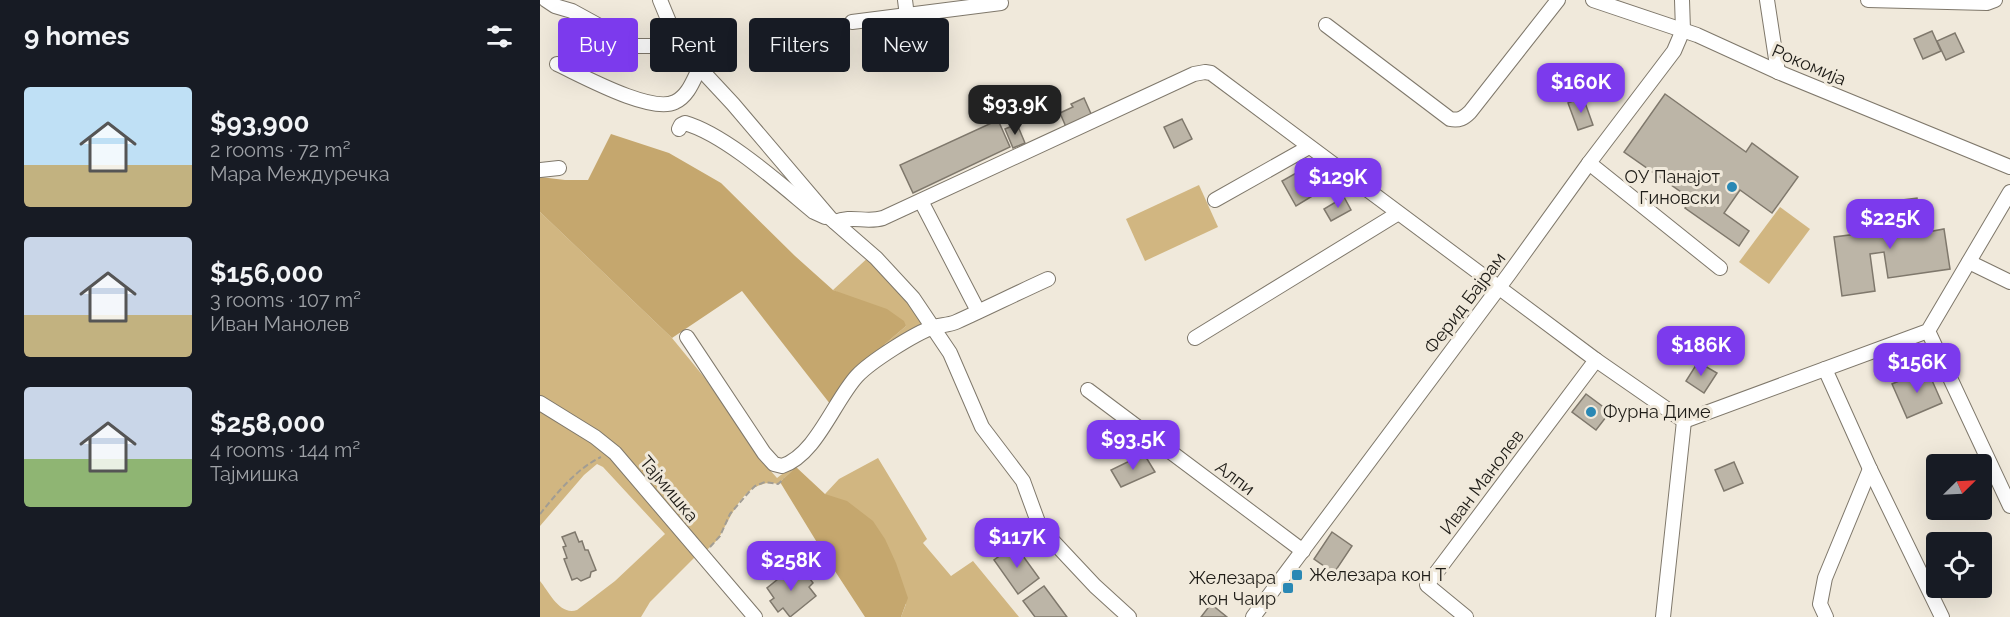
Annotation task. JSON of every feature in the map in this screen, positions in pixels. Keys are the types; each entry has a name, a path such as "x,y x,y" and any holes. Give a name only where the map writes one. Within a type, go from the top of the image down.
{"street":[{"path":"546,0 555,6 572,11 636,46 650,46"},
{"path":"660,0 667,18"},
{"path":"905,0 907,16"},
{"path":"1326,25 1450,119 1455,120 1470,112 1558,0"},
{"name":"Рокомија","path":"1593,0 1683,30 1778,72 2010,167"},
{"name":"Ферид Бајрам","path":"1253,617 1499,288 1589,163 1663,67 1674,51 1683,30 1682,0"},
{"path":"1767,0 1778,72"},
{"path":"1868,0 1987,3 1995,0"},
{"path":"852,22 1001,3"},
{"path":"557,64 636,99 656,105 670,104 682,97 688,92 698,72"},
{"path":"702,72 733,104 833,220 893,275 934,327 950,352 982,427 1023,482 1038,522 1082,572 1129,617"},
{"path":"678,129 683,124 688,124 721,141 749,160 814,212 833,220 876,220 1200,72 1216,75 1397,214 1596,360 1684,421"},
{"path":"1215,200 1310,147"},
{"path":"1589,163 1720,268"},
{"path":"540,171 560,168"},
{"path":"1684,421 1928,331 2010,192"},
{"path":"921,201 978,311"},
{"path":"1195,338 1397,214"},
{"path":"1969,262 2010,282"},
{"path":"687,337 760,447 774,464 782,466 794,460 804,451 863,370 934,327 954,324 1048,279"},
{"path":"1928,331 2010,506"},
{"name":"Иван Манолев","path":"1466,617 1427,585 1596,360"},
{"path":"1825,369 1870,469 1942,617"},
{"name":"Алпи","path":"1088,390 1303,551"},
{"name":"Тајмишка","path":"540,403 596,437 615,453 755,617"},
{"path":"1663,617 1684,421"},
{"path":"1826,617 1820,604 1825,578 1870,469"}],"path":[{"path":"540,514 582,469 599,458 615,453"},
{"path":"700,554 720,536 730,514 748,492 765,482 778,484 790,473"}],"shaded area":[{"path":"611,134 669,153 721,183 833,290 887,309 904,321 906,326 885,344 834,409 742,291 672,338 540,212 540,177 588,180"},
{"path":"1199,185 1218,227 1145,261 1126,219"},
{"path":"1780,207 1810,229 1769,284 1739,262"},
{"path":"540,212 672,338 704,377 762,461 777,478 794,465 796,467 778,484 767,483 758,486 742,498 717,540 701,555 699,553 650,602 641,617 540,617 540,581 551,597 565,610 577,610 615,581 665,534 603,467 597,464 584,475 540,526"},
{"path":"872,254 934,327 872,363 885,344 906,326 833,290"},
{"path":"878,458 927,539 923,543 951,576 973,561 1019,617 901,617 906,604 825,494 839,479"},
{"path":"796,467 825,494 847,501 873,521 885,539 896,563 908,598 901,617 865,617 780,482"}],"building":[{"path":"1932,31 1941,51 1923,59 1914,39"},
{"path":"1955,33 1964,52 1946,60 1937,41"},
{"path":"1665,94 1746,152 1752,143 1798,177 1772,213 1740,190 1724,213 1749,231 1739,246 1685,208 1691,199 1624,152"},
{"path":"1583,97 1593,125 1578,130 1568,103"},
{"path":"1084,98 1092,116 1066,127 1060,113 1073,107 1071,104"},
{"path":"1182,119 1192,139 1174,148 1164,127"},
{"path":"998,120 1010,147 913,193 900,165"},
{"path":"1017,124 1025,143 1013,148 1005,129"},
{"path":"1305,168 1319,192 1296,206 1282,181"},
{"path":"1344,197 1351,210 1331,221 1324,209"},
{"path":"1917,198 1922,233 1944,229 1950,269 1888,278 1884,252 1870,254 1875,291 1842,296 1834,237 1857,234 1856,227 1898,221 1895,201"},
{"path":"1698,362 1717,373 1704,393 1686,381"},
{"path":"1927,369 1942,403 1907,418 1892,384"},
{"name":"Фурна Диме","path":"1586,394 1610,412 1596,430 1572,412"},
{"path":"1144,454 1155,472 1121,487 1111,470"},
{"path":"1734,462 1743,483 1724,491 1715,470"},
{"path":"575,532 579,542 582,541 585,550 588,550 596,570 591,572 590,577 581,581 577,578 572,580 564,559 567,558 563,547 566,546 562,537"},
{"path":"1332,532 1352,546 1334,573 1314,559"},
{"path":"1015,545 1039,578 1018,594 994,560"},
{"path":"793,567 800,576 805,572 813,583 809,587 816,596 790,617 783,608 778,612 770,601 774,598 767,588"},
{"path":"1044,586 1067,617 1035,617 1023,601"},
{"path":"1211,604 1227,617 1201,617"}],"place":[{"name":"ОУ Панајот Гиновски","path":"1732,187"},
{"name":"Фурна Диме","path":"1591,412"},
{"name":"Железара кон Т","path":"1297,575"},
{"name":"Железара кон Чаир","path":"1288,588"}]}
